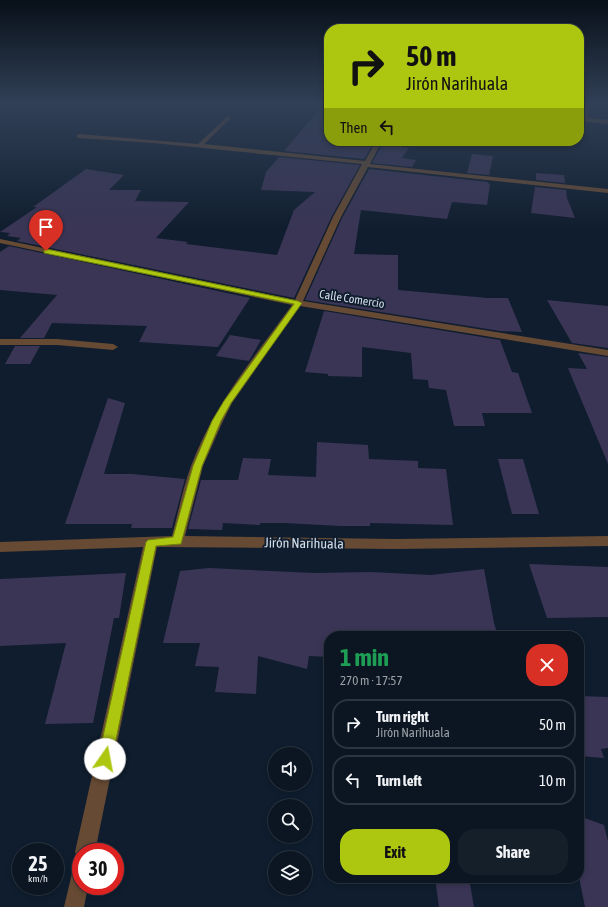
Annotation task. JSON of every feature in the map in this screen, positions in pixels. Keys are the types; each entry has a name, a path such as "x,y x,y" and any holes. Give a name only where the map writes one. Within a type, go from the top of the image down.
{"street":[{"path":"191,145 608,191"},
{"path":"177,541 198,466 217,421 227,403 298,303 337,217 376,146"},
{"name":"Calle Comercio","path":"0,242 298,303 608,353"},
{"path":"0,342 57,342 113,347"},
{"name":"Jirón Narihuala","path":"0,547 177,541 395,544 608,541"},
{"path":"87,843 151,542"},
{"path":"74,907 76,895"}],"building":[{"path":"289,145 372,146 364,159 284,151"},
{"path":"381,146 409,148 402,158 416,160 412,167 372,163"},
{"path":"472,154 493,156 489,175 467,173"},
{"path":"279,157 360,165 332,216 294,298 17,241 21,238 7,236 10,233 0,232 37,207 33,207 86,169 124,175 109,190 141,190 135,201 189,202 156,238 188,242 186,244 277,255 294,210 315,192 261,190 266,172"},
{"path":"369,169 488,182 490,184 487,205 452,202 447,219 361,210 354,254 398,255 398,290 488,298 508,298 522,332 500,331 305,300 342,218"},
{"path":"536,173 564,175 565,183 536,180"},
{"path":"535,187 566,190 567,198 575,218 531,213"},
{"path":"9,246 250,298 218,347 139,342 147,326 52,323 44,338 20,338 57,295 0,290 0,252"},
{"path":"547,300 608,306 608,348 572,343"},
{"path":"324,311 500,340 512,372 518,373 532,413 482,413 485,426 454,426 446,390 429,388 428,380 413,379 411,353 362,347 362,377 328,376 328,374 305,372"},
{"path":"230,335 261,340 249,361 216,356"},
{"path":"15,346 40,346 30,364 5,364"},
{"path":"578,353 608,357 608,464 568,368 587,369"},
{"path":"108,398 125,403 104,474 132,474 185,479 172,528 131,528 132,524 65,524"},
{"path":"317,442 368,445 369,459 418,461 418,468 446,469 453,525 370,523 370,526 340,526 285,523 260,523 260,525 223,523 222,530 188,529 201,480 238,480 243,458 271,459 268,475 316,477"},
{"path":"498,459 523,459 539,514 512,514"},
{"path":"529,564 608,567 608,617 547,618"},
{"path":"209,568 314,573 371,572 431,575 484,569 496,631 324,631 324,657 309,656 307,669 258,656 256,694 215,692 219,667 195,666 200,643 163,643 180,571"},
{"path":"126,573 119,618 114,618 93,723 45,724 66,643 0,646 0,579"},
{"path":"584,696 608,697 608,748 601,749 604,758 584,756"},
{"path":"584,818 604,825 608,841 608,907 585,907 580,883 584,883"},
{"path":"436,883 470,883 474,907 439,907"}],"route":[{"path":"46,251 298,303 227,403 217,421 198,466 177,541 151,542 105,759"}]}
